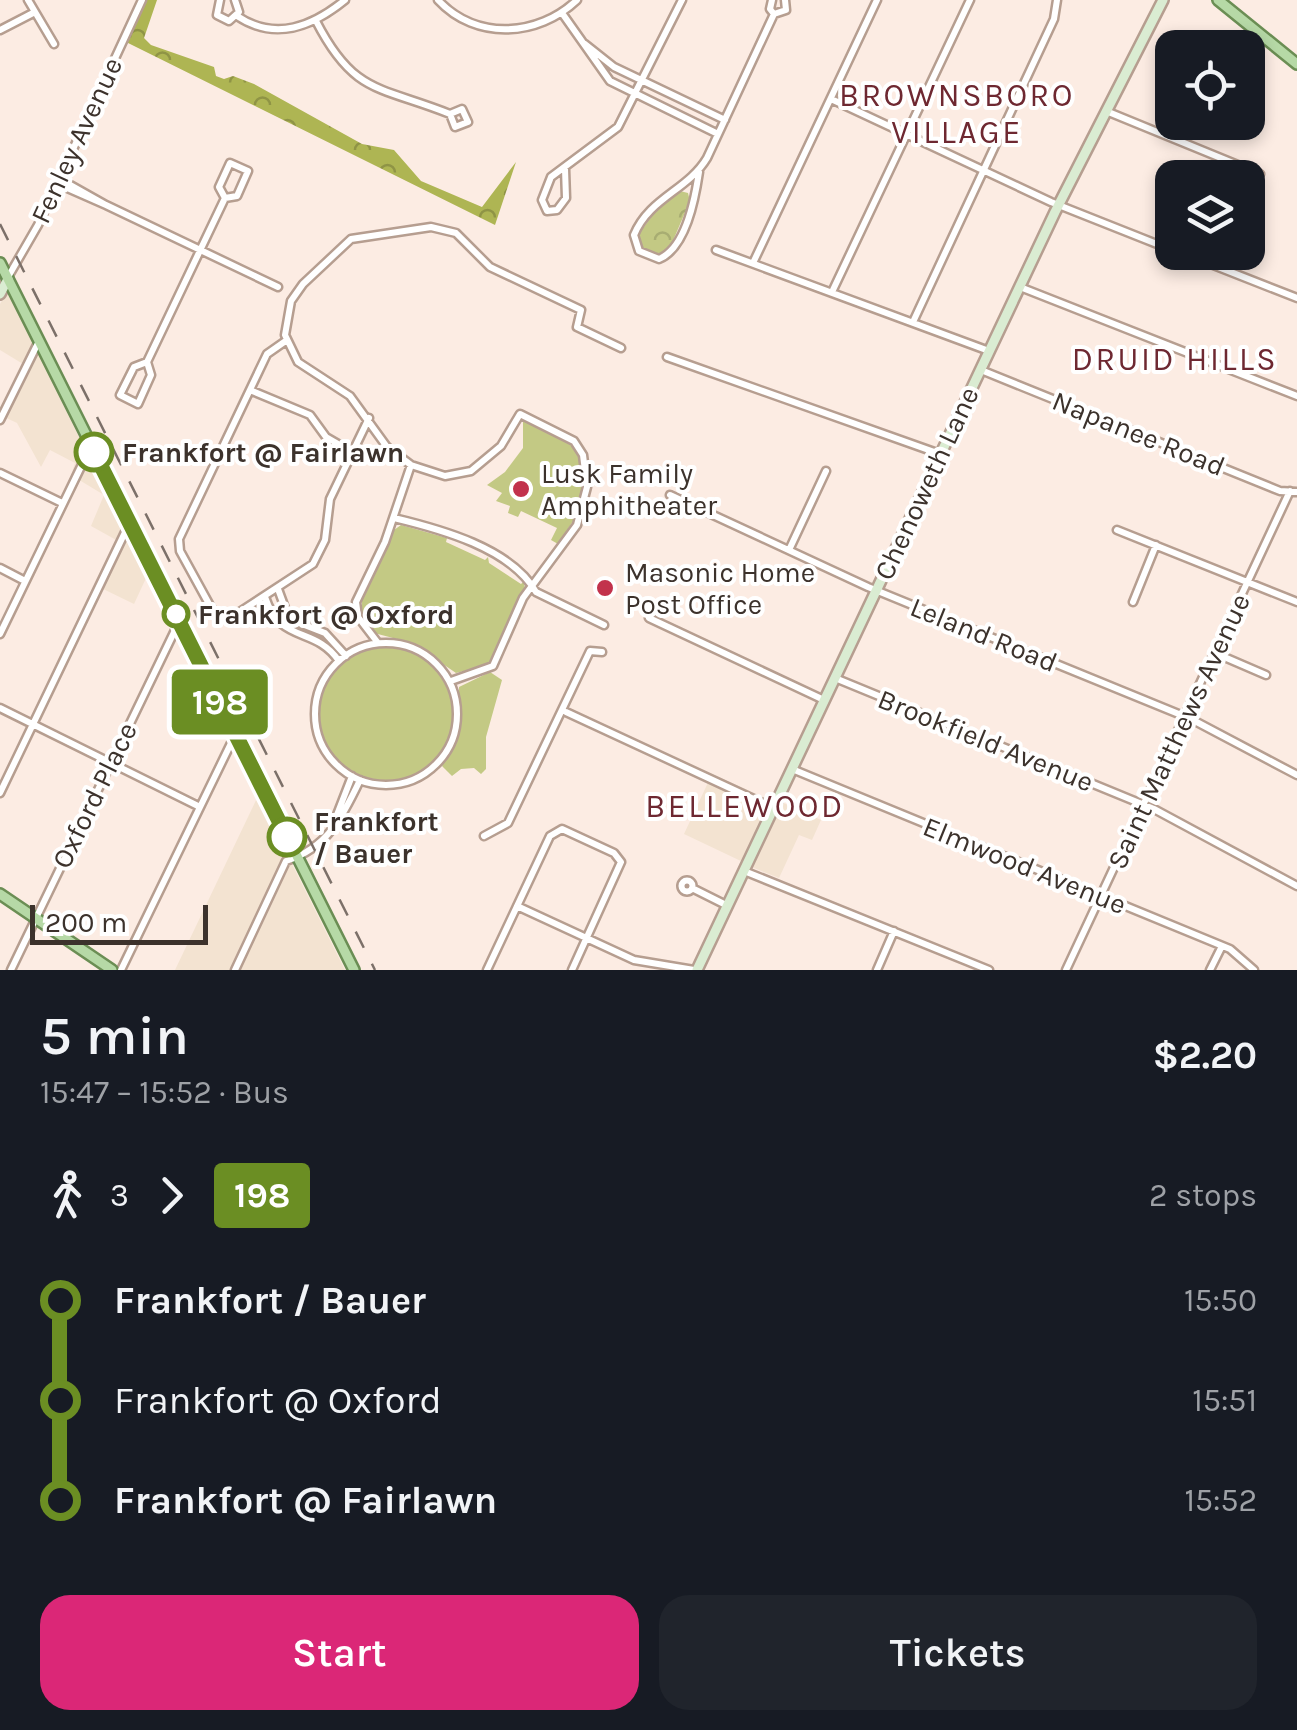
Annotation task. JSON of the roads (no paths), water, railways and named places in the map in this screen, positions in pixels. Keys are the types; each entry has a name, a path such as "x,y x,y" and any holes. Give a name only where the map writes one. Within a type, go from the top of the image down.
{"main road":[{"name":"Chenoweth Lane","path":"696,970 989,350 1163,0"},
{"path":"1218,0 1297,64"},
{"path":"0,264 354,970"},
{"path":"0,294 8,278"},
{"path":"0,894 112,970"}],"street":[{"path":"28,0 54,44"},
{"name":"Fenley Avenue","path":"8,278 142,0"},
{"path":"220,0 216,10 220,18 237,16 278,30 316,21 345,0"},
{"path":"235,0 237,16"},
{"path":"438,0 465,22 486,28 525,28 562,14 577,0"},
{"path":"565,169 566,198 557,210 547,210 542,200 546,183 618,128 682,0"},
{"path":"772,0 770,9 774,14"},
{"path":"698,172 656,203 637,226 633,242 639,252 654,259 668,255 695,198 698,172 774,14 786,10 785,0"},
{"path":"753,263 877,0"},
{"path":"832,292 970,0"},
{"path":"913,322 1054,18 1057,0"},
{"path":"0,30 35,12"},
{"path":"562,14 602,74 637,96 718,134"},
{"path":"316,21 331,51 354,77 378,90 450,114"},
{"path":"580,40 614,67 725,120"},
{"path":"830,99 1059,205 1155,243"},
{"path":"1106,111 1226,160"},
{"path":"230,164 248,171 237,196 225,198 219,187 230,164"},
{"path":"57,180 278,287"},
{"path":"681,186 695,198"},
{"path":"147,362 134,367 120,395 138,404 151,375 147,362 225,198"},
{"path":"451,681 493,666 532,585 578,522 587,487 581,451 572,438 527,414 516,417 500,446 471,471 445,476 410,465 387,446 350,396 308,372 287,340 284,325 291,301 342,246 360,236 431,226 456,233 490,268 581,310 577,326 621,348"},
{"path":"716,250 989,350"},
{"path":"1226,270 1297,298"},
{"path":"1020,287 1297,396"},
{"path":"287,340 270,349 178,544 214,613 235,615 306,570 320,552 328,529 329,500 369,417"},
{"path":"0,420 38,341"},
{"path":"668,357 940,454"},
{"name":"Napanee Road","path":"980,370 1293,492"},
{"path":"250,390 310,415 326,436 352,452"},
{"path":"0,634 91,446"},
{"path":"378,643 358,616 356,602 394,518 410,465"},
{"path":"790,550 826,471"},
{"path":"0,473 62,503"},
{"name":"Saint Matthews Avenue","path":"1066,970 1293,492"},
{"name":"Leland Road","path":"670,495 876,590 1186,716 1297,775"},
{"path":"394,518 440,530 478,547 532,585 536,592 604,624"},
{"path":"0,793 130,522"},
{"path":"1117,530 1297,602"},
{"path":"1133,602 1156,545"},
{"path":"0,568 25,581"},
{"path":"278,589 289,619 324,633 342,658"},
{"path":"265,596 280,624 292,633 319,639 342,658"},
{"path":"649,618 824,700"},
{"name":"Oxford Place","path":"11,970 180,621"},
{"path":"378,643 418,650 440,666 451,681 457,702 456,728 434,766 404,784 376,785 357,780 330,758 316,727 318,692 342,658 378,643"},
{"path":"484,836 508,823 590,650 602,652"},
{"path":"1215,652 1266,675"},
{"name":"Brookfield Avenue","path":"835,678 1144,805 1297,886"},
{"path":"0,708 200,807"},
{"path":"566,712 773,808"},
{"path":"121,970 236,734"},
{"name":"Elmwood Avenue","path":"792,768 1222,946 1254,970"},
{"path":"342,807 348,785 357,780"},
{"path":"234,970 286,861 321,845 357,780"},
{"path":"487,970 550,836 564,830 614,853 621,862 572,970"},
{"path":"744,870 988,970"},
{"path":"692,888 728,906"},
{"path":"518,906 634,960 696,970"},
{"path":"877,970 894,931"},
{"path":"1210,970 1222,946"}],"railway":[{"path":"0,224 375,970"}],"place":[{"name":"Frankfort @ Fairlawn","path":"94,452"},
{"name":"Lusk Family Amphitheater","path":"521,489"},
{"name":"Masonic Home Post Office","path":"605,588"},
{"name":"Frankfort @ Oxford","path":"176,614"},
{"name":"Frankfort / Bauer","path":"287,837"}],"district":[{"name":"BROWNSBORO VILLAGE","path":"957,114"},
{"name":"DRUID HILLS","path":"1175,359"},
{"name":"BELLEWOOD","path":"745,806"}]}
